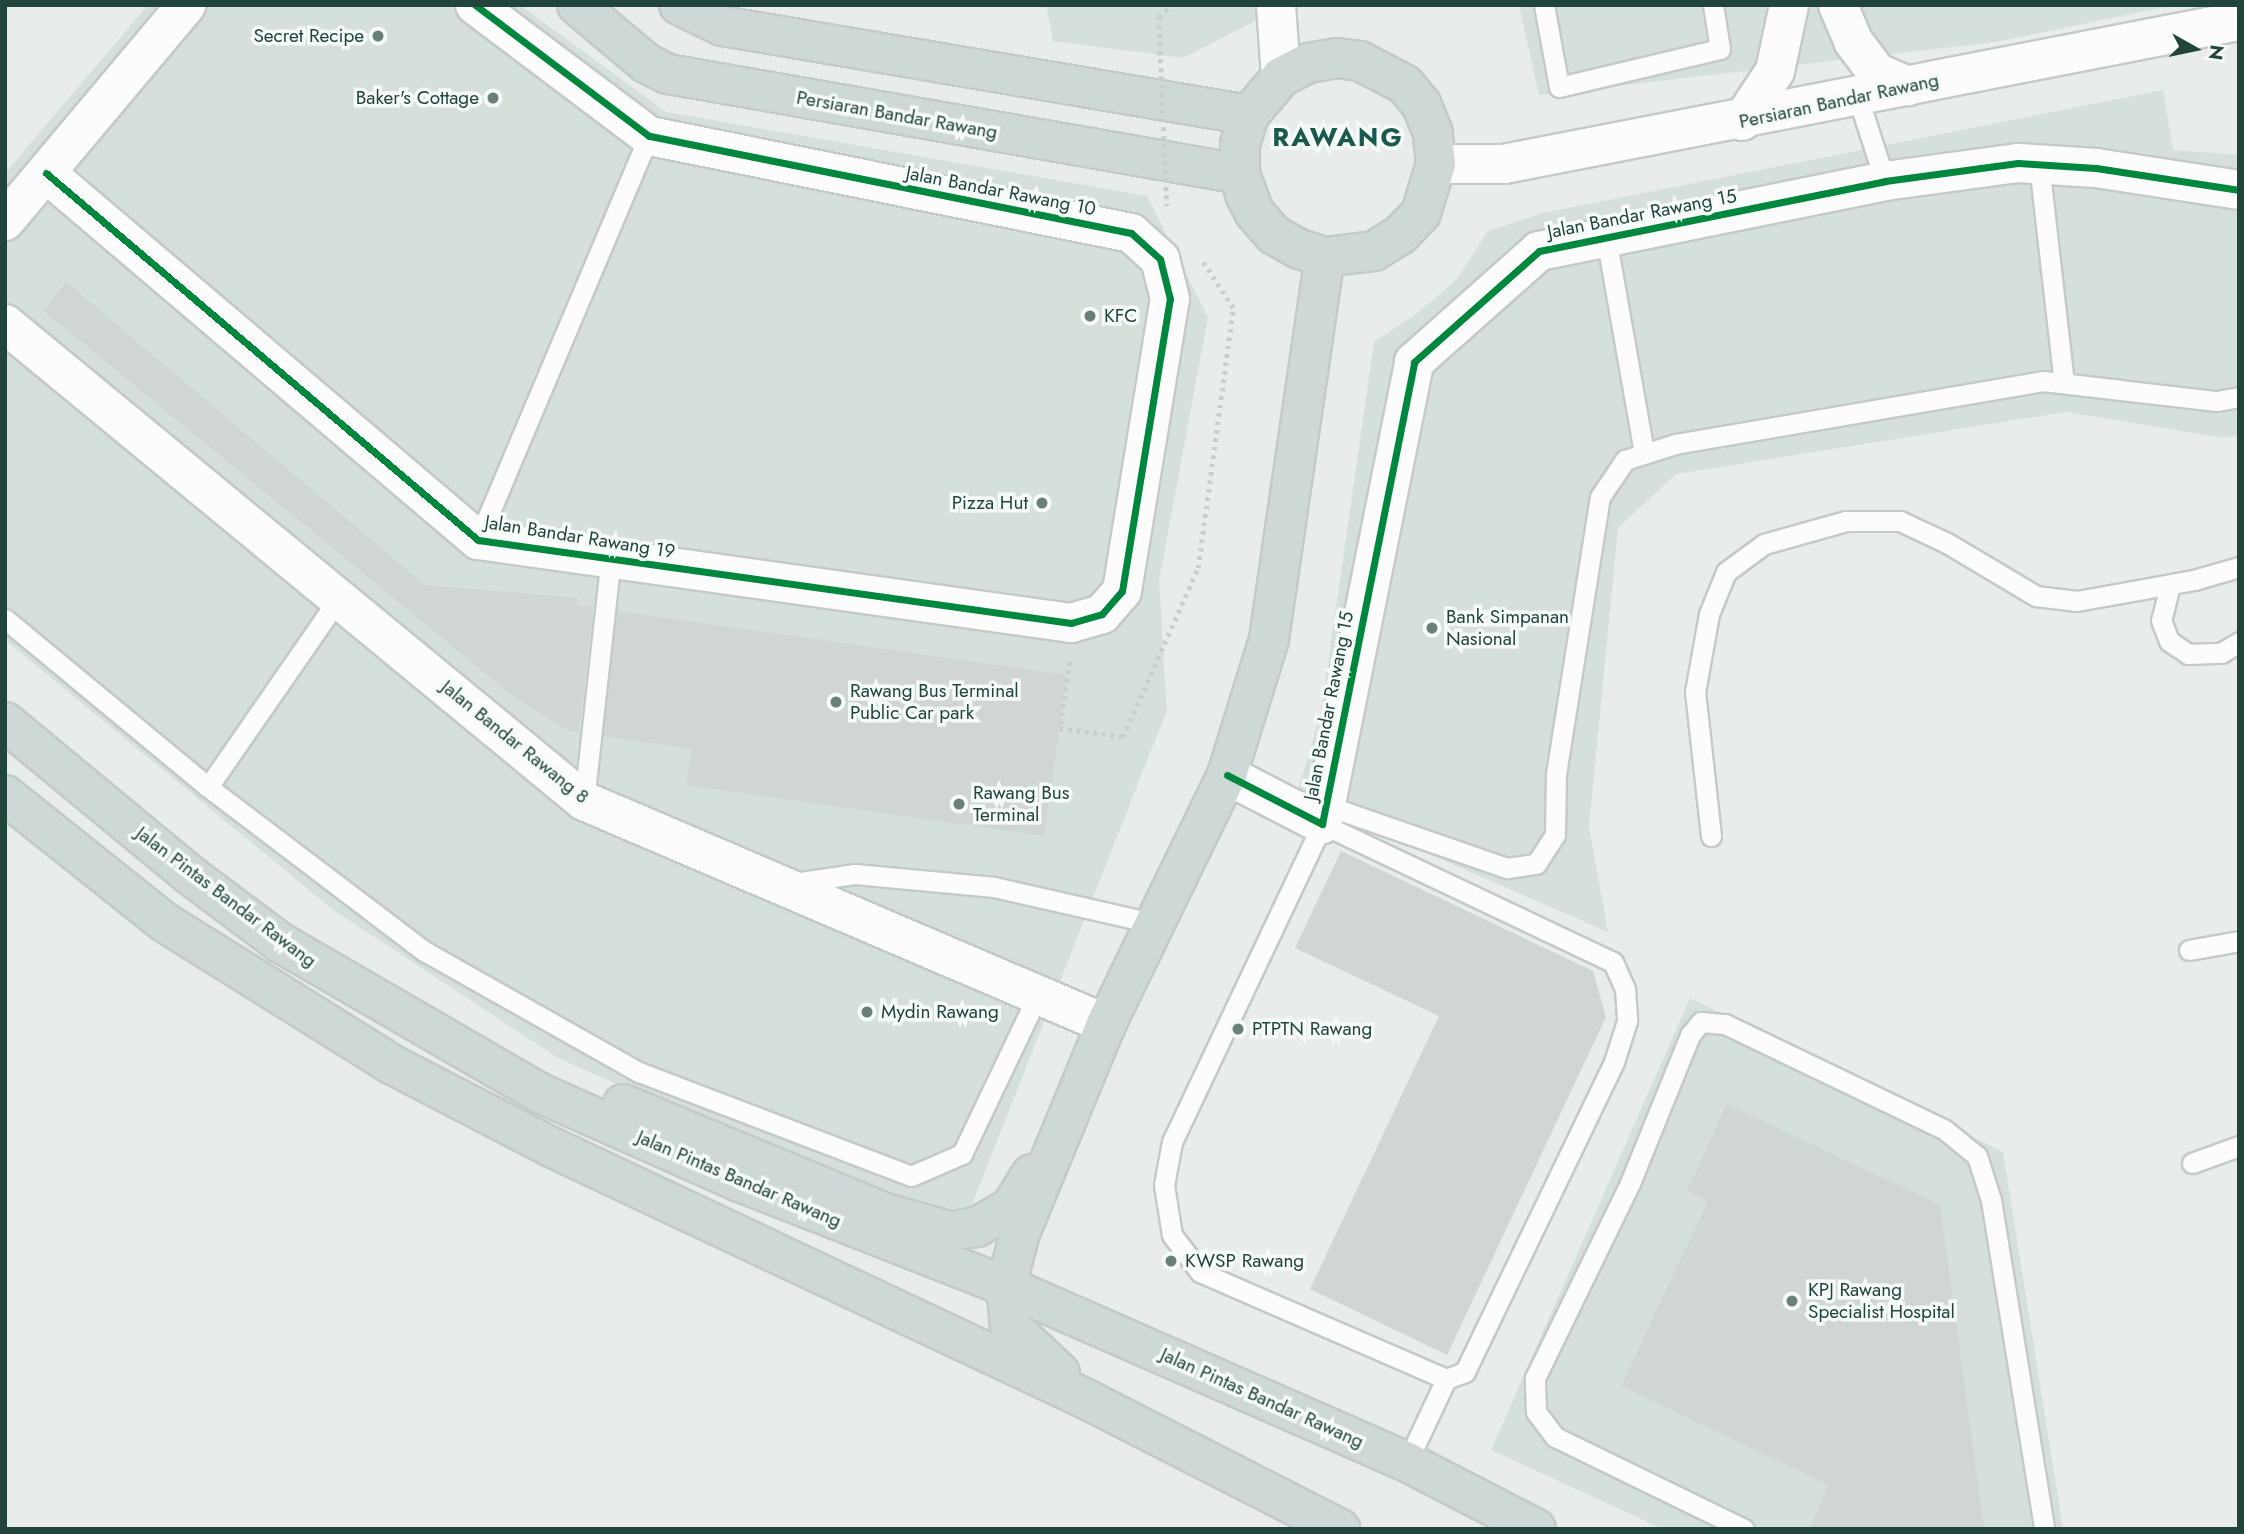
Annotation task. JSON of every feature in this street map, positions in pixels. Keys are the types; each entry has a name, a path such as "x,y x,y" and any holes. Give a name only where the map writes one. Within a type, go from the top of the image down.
{"main road":[{"name":"Persiaran Bandar Rawang","path":"577,5 646,63 668,74 1240,174"},
{"path":"679,5 722,26 1249,115"},
{"path":"1337,58 1382,68 1421,104 1433,133 1436,164 1421,213 1400,235 1374,251 1325,257 1299,249 1274,235 1254,212 1240,174 1240,144 1249,115 1281,76 1308,63 1337,58"},
{"path":"1090,1401 1010,1326 1006,1286 1020,1233 1106,1024 1157,924 1227,775 1269,639 1325,257"},
{"name":"Jalan Pintas Bandar Rawang","path":"11,725 281,943 540,1093 740,1182 1006,1286 1407,1462 1536,1529"},
{"path":"5,795 164,922 391,1064 551,1147 1090,1401 1340,1529"},
{"path":"480,1059 603,1096 717,1139 885,1213 949,1231 977,1227 1011,1207 1064,1124"}],"street":[{"path":"5,221 186,5"},
{"name":"Jalan Bandar Rawang 10","path":"475,5 649,136 1131,233 1160,259 1170,299 1122,591 1102,614 1071,623"},
{"path":"1276,5 1281,76"},
{"path":"1742,121 1775,71 1789,5"},
{"path":"1838,5 1853,41 1876,72 1908,86"},
{"name":"Persiaran Bandar Rawang","path":"1436,164 1504,164 1742,121 2239,21"},
{"name":"Jalan Bandar Rawang 15","path":"1227,775 1324,814 1414,362 1539,251 1885,181 2018,163 2096,167 2239,190"},
{"name":"Jalan Bandar Rawang 19","path":"46,173 478,540 1071,623"},
{"name":"Jalan Bandar Rawang 8","path":"5,324 584,801 1037,997 1106,1024"}],"lane":[{"path":"1544,5 1559,87 1720,49 1713,5"},
{"path":"1858,98 1885,181"},
{"path":"478,540 649,136"},
{"path":"2039,164 2064,383"},
{"path":"1606,237 1644,453"},
{"path":"1324,814 1507,868 1536,864 1555,835 1556,774 1600,497 1625,460 1644,453 2043,381 2217,401 2239,397"},
{"path":"1711,836 1695,692 1709,614 1727,572 1764,544 1846,521 1900,521 1947,543 2036,596 2077,601 2170,585 2239,567"},
{"path":"584,801 611,558"},
{"path":"2170,585 2161,620 2169,640 2188,654 2221,653 2239,642"},
{"path":"208,787 339,598"},
{"path":"5,618 208,787 424,951 639,1072 911,1176 962,1154 1037,997"},
{"path":"1324,814 1613,962 1625,989 1627,1021 1614,1062 1465,1373 1446,1380 1200,1272 1172,1235 1164,1185 1172,1142 1324,814"},
{"path":"779,886 855,874 994,887 1157,924"},
{"path":"2189,950 2239,941"},
{"path":"1744,1529 1555,1437 1536,1412 1535,1378 1630,1183 1690,1035 1701,1022 1725,1024 1945,1130 1977,1156 1991,1200 2044,1529"},
{"path":"2192,1163 2239,1146"},
{"path":"1407,1462 1446,1380"}],"path":[{"path":"1171,5 1159,16 1167,206 1174,217"},
{"path":"1071,623 1070,677 1060,728 1123,737 1198,568 1233,308 1196,251"}],"shaded area":[{"path":"148,5 520,5 666,112 1147,196 1208,317 1159,581 1167,710 971,1207 928,1210 881,1202 558,1058 332,909 5,640 5,173"},
{"path":"1046,5 1286,5 1183,58 1053,41"},
{"path":"1519,5 2174,5 1996,42 1539,95"},
{"path":"2163,90 2173,150 2239,155 2239,435 2223,438 2066,412 1676,474 1618,528 1589,827 1608,932 1296,796 1321,713 1374,342 1419,312 1457,279 1488,231 1543,213"},
{"name":"KPJ Rawang Specialist Hospital","path":"1690,998 2003,1152 2063,1529 1663,1529 1491,1450"}],"building":[{"path":"66,282 425,585 578,598 577,605 593,607 579,732 569,731 513,696 44,311"},
{"name":"Rawang Bus Terminal Public Car park","path":"617,611 1067,675 1044,836 686,785 692,749 604,736"},
{"path":"1341,851 1593,971 1606,1017 1447,1355 1310,1289 1439,1016 1295,948"},
{"name":"KPJ Rawang Specialist Hospital","path":"1727,1104 1940,1205 1984,1529 1809,1529 1829,1485 1621,1386 1708,1201 1687,1191"}],"cycle path":[{"path":"46,173 478,540 1071,623 1102,614 1122,591 1170,299 1160,259 1131,233 649,136 475,5"},
{"path":"1227,775 1322,824 1414,362 1539,251 1885,181 2018,163 2096,168 2239,190"}],"place":[{"name":"Secret Recipe","path":"378,36"},
{"name":"Baker's Cottage","path":"493,98"},
{"name":"KFC","path":"1090,316"},
{"name":"Pizza Hut","path":"1042,503"},
{"name":"Bank Simpanan Nasional","path":"1432,628"},
{"name":"Rawang Bus Terminal Public Car park","path":"836,702"},
{"name":"Rawang Bus Terminal","path":"959,804"},
{"name":"Mydin Rawang","path":"867,1012"},
{"name":"PTPTN Rawang","path":"1238,1029"},
{"name":"KWSP Rawang","path":"1171,1261"},
{"name":"KPJ Rawang Specialist Hospital","path":"1792,1301"}],"district":[{"name":"RAWANG","path":"1338,138"}]}
